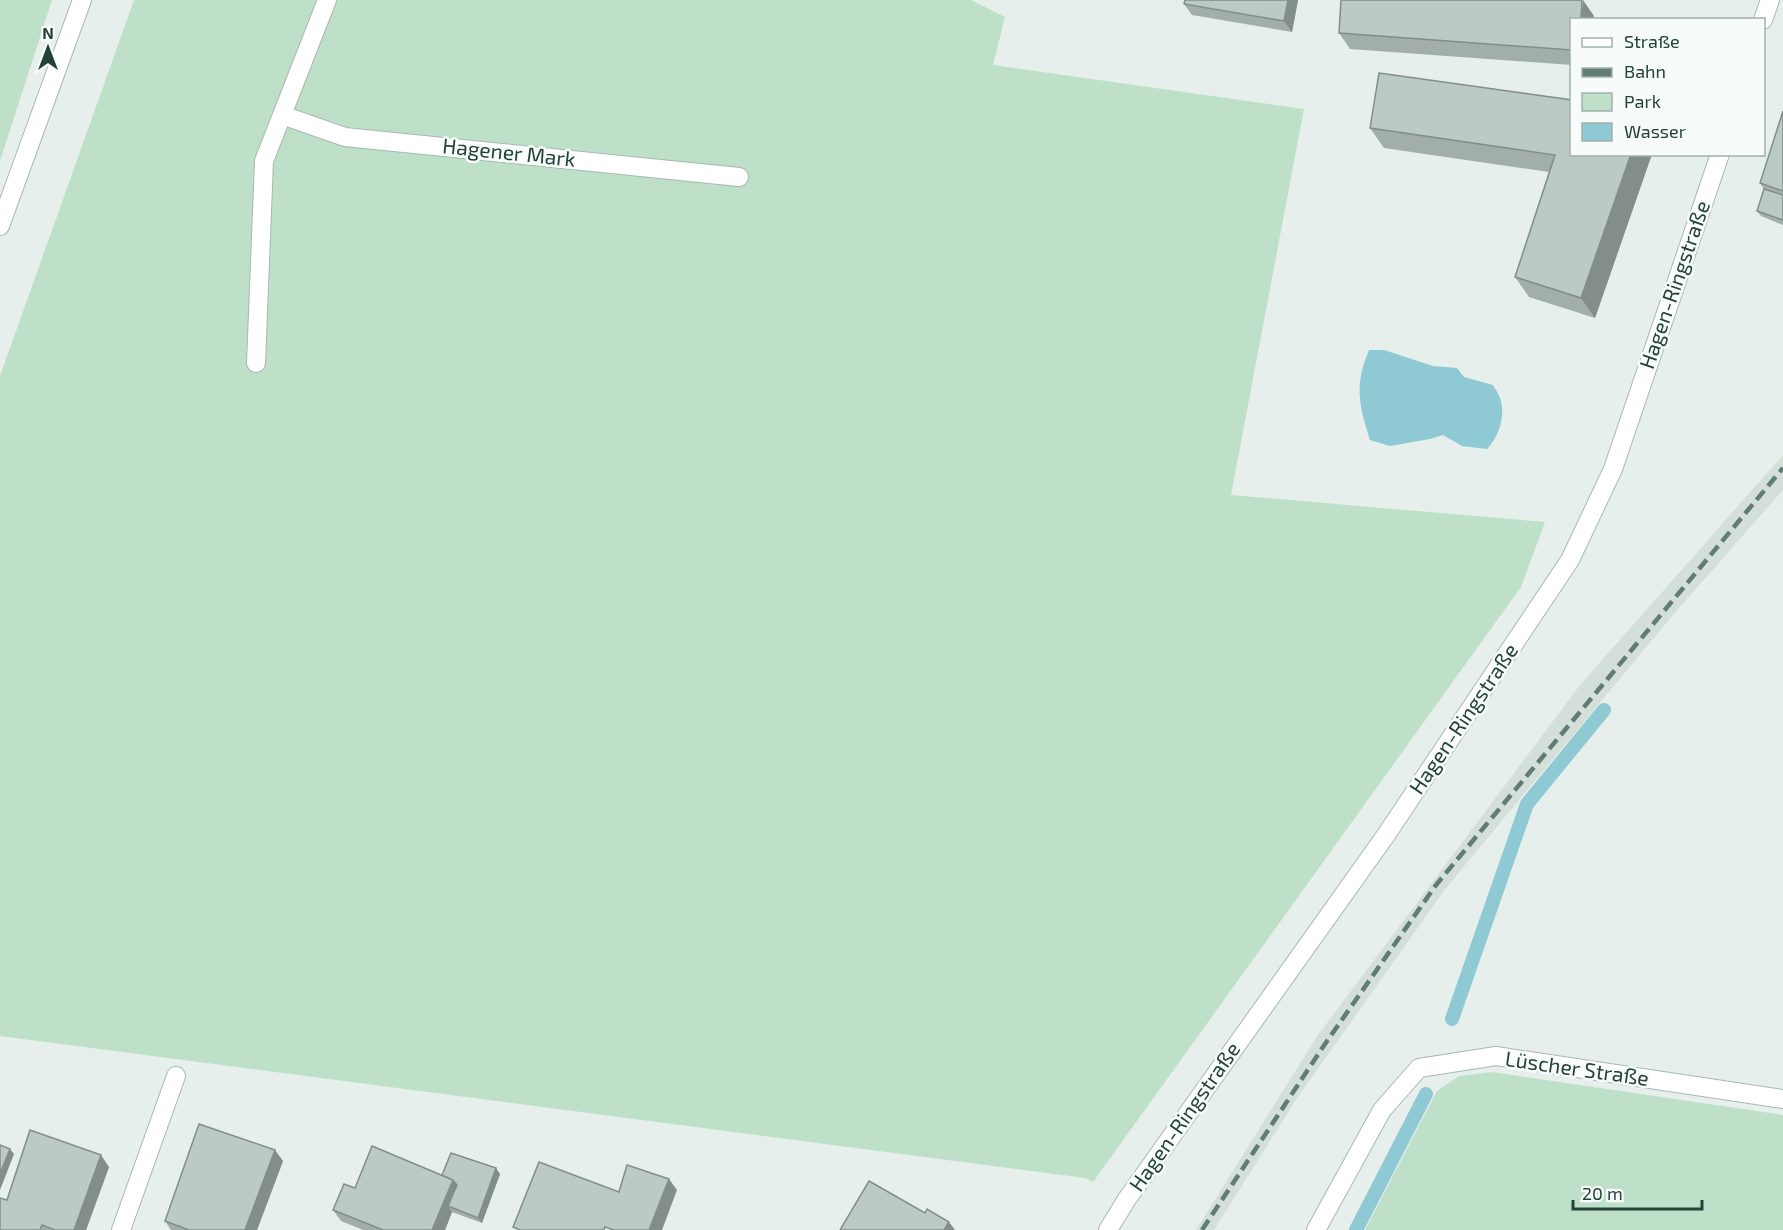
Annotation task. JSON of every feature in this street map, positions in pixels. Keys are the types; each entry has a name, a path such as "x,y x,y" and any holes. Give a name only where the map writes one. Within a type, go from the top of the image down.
{"street":[{"path":"0,226 82,0"},
{"path":"256,363 264,161 327,0"},
{"path":"1765,18 1770,0"},
{"name":"Hagener Mark","path":"282,115 345,137 740,177"},
{"name":"Hagen-Ringstraße","path":"1108,1230 1126,1199 1386,835 1570,560 1613,469 1719,156"},
{"name":"Lüscher Straße","path":"1316,1230 1382,1110 1419,1068 1496,1056 1783,1099"},
{"path":"121,1230 176,1076"}],"shaded area":[{"path":"1783,455 1783,490 1672,616 1446,888 1297,1098 1214,1230 1196,1230 1318,1035 1580,685"}],"green space":[{"path":"0,0 52,0 0,161"},
{"path":"134,0 971,0 1005,17 993,65 1304,109 1231,495 1545,522 1521,587 1093,1182 1085,1178 0,1036 0,376"},
{"path":"1492,1072 1783,1115 1783,1230 1365,1230 1437,1091 1459,1076"}],"water":[{"path":"1369,350 1384,350 1433,366 1457,368 1464,377 1493,385 1502,405 1502,418 1498,432 1487,449 1462,446 1443,435 1390,446 1370,440 1360,395 1361,374"}],"building":[{"path":"1185,0 1288,0 1284,21 1184,4"},
{"path":"1341,0 1582,0 1581,18 1570,18 1570,50 1339,33"},
{"path":"1379,73 1570,100 1570,156 1630,156 1581,298 1515,277 1555,155 1370,128"},
{"path":"1783,111 1783,191 1760,183"},
{"path":"1764,189 1783,195 1783,220 1757,211"},
{"path":"199,1124 275,1150 245,1230 189,1230 165,1221"},
{"path":"30,1130 101,1155 74,1230 55,1230 42,1225 40,1230 0,1230 0,1198 7,1200"},
{"path":"0,1145 10,1149 0,1174"},
{"path":"372,1146 453,1180 432,1230 383,1230 333,1210 344,1184 355,1188"},
{"path":"451,1153 496,1168 478,1218 448,1206 457,1185 453,1180 442,1175"},
{"path":"539,1162 619,1192 627,1165 669,1179 649,1230 614,1230 605,1227 604,1230 520,1230 513,1227"},
{"path":"869,1181 925,1213 927,1209 949,1222 944,1230 840,1230"}],"waterway":[{"path":"1452,1019 1527,804 1604,710"},
{"path":"1356,1230 1426,1094"}],"railway":[{"path":"1202,1230 1325,1044 1436,885 1783,468"}]}
